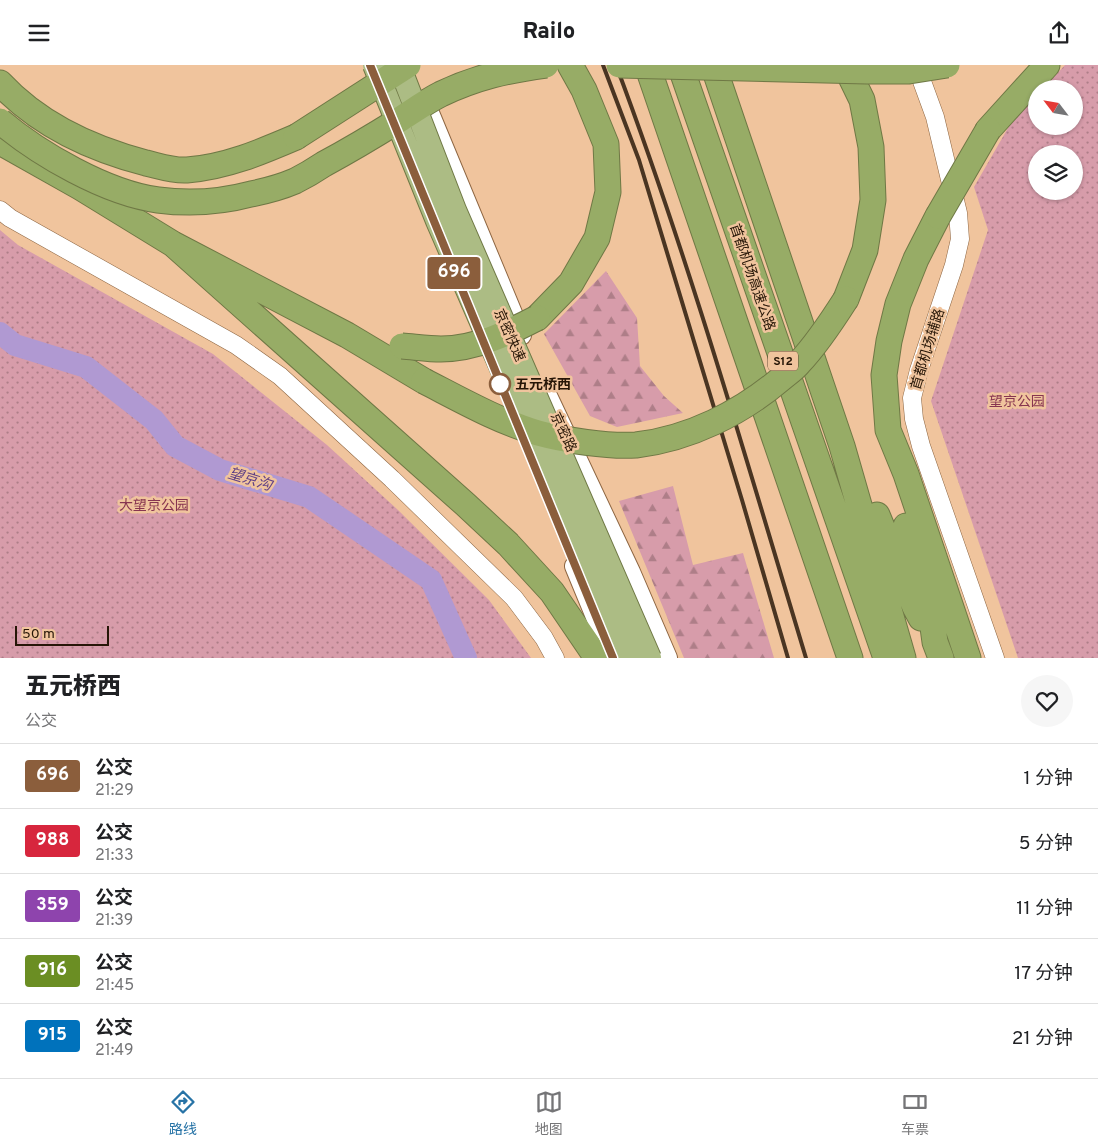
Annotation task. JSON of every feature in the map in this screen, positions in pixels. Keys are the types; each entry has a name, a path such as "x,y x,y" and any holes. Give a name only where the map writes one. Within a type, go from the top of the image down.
{"highway":[{"name":"京密快速","path":"374,65 441,230 627,658"},
{"name":"京密快速","path":"399,65 455,210 650,658"},
{"path":"0,83 10,94 34,113 81,140 130,159 164,168 186,170 218,165 254,155 296,137 409,65"},
{"path":"0,121 49,155 103,184 157,199 196,202 231,199 270,190 294,181 364,142 439,95 474,80 507,70 546,65"},
{"path":"346,335 402,346 443,349 474,344 504,335 537,318 570,283 597,238 608,192 606,144 584,89 570,65"},
{"path":"618,65 867,71 909,71 948,65"},
{"name":"S12","path":"648,65 850,658"},
{"name":"首都机场高速公路","path":"680,65 886,658"},
{"path":"713,65 847,463 903,658"},
{"path":"6,145 80,187 173,244 346,335 424,381 492,415 538,433 596,444 635,445 681,435 727,416 764,393 799,364 825,331 846,299 864,250 873,200 871,147 864,109 862,100 845,65"},
{"path":"938,650 929,598 898,501 887,457 888,430 884,375 889,341 898,305 916,259 938,216 988,130 1047,65"},
{"path":"173,244 465,503 508,544 552,592 597,658"},
{"path":"888,430 906,474 968,658"},
{"path":"847,463 873,504 915,607 938,650"}],"main road":[{"path":"370,65 613,658"},
{"name":"京密路","path":"409,65 534,367 630,572 667,658"}],"street":[{"name":"首都机场辅路","path":"916,65 937,127 958,213 960,239 954,265 916,379 912,398 914,419 921,446 995,658"},
{"path":"0,210 10,218 236,345 280,376 392,479 514,598 544,638 555,658"}],"green space":[{"name":"望京公园","path":"1065,65 1098,65 1098,658 1018,658 931,401 988,230 974,187 1012,121 1028,104 1028,135 1083,135 1083,80 1051,80"},
{"name":"大望京公园","path":"0,230 18,245 213,354 327,445 398,510 489,600 531,658 0,658"},
{"path":"606,271 637,318 640,366 664,396 683,413 617,427 590,416 544,334"},
{"path":"673,486 693,565 743,553 774,658 684,658 619,501"}],"waterway":[{"name":"望京沟","path":"0,333 15,345 86,367 154,420 175,446 220,470 309,497 431,580 466,658"}],"railway":[{"path":"603,65 639,160 788,658"},
{"path":"616,65 643,138 692,285 806,658"}],"bus line":[{"name":"696","path":"370,65 613,658"}],"place":[{"name":"五元桥西","path":"500,384"}]}
